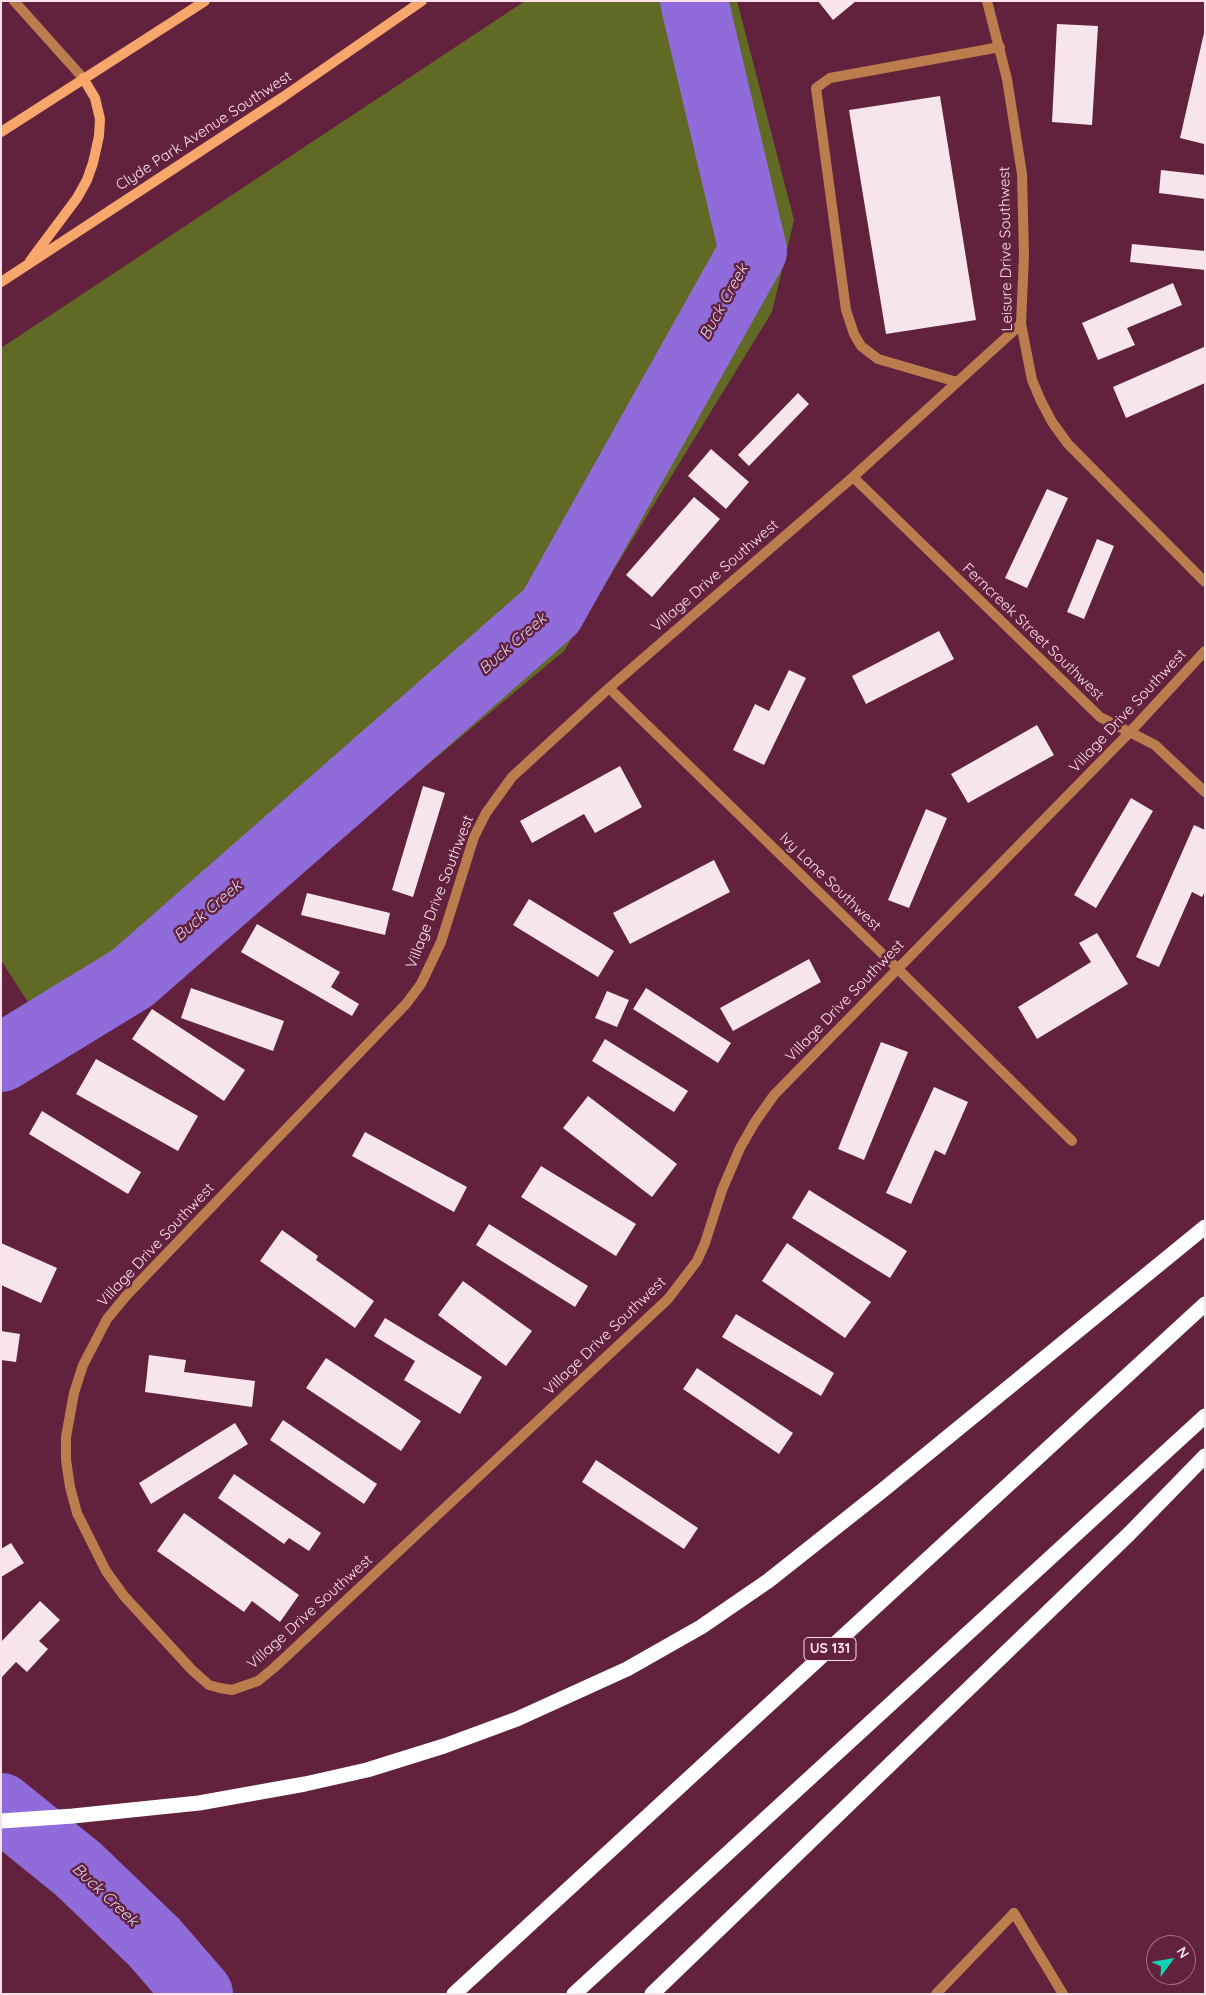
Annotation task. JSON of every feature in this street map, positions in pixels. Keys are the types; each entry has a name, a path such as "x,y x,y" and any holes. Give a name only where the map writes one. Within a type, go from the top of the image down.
{"highway":[{"path":"1,1820 73,1816 199,1803 297,1786 368,1770 517,1719 627,1669 702,1627 768,1581 883,1490 1205,1227"},
{"name":"US 131","path":"454,1994 1205,1304"},
{"path":"574,1994 1205,1416"},
{"path":"652,1994 1130,1533 1205,1456"}],"main road":[{"path":"1,132 205,1"},
{"name":"Clyde Park Avenue Southwest","path":"1,282 282,97 422,1"},
{"path":"26,266 77,198 87,180 93,163 99,136 100,119 95,98 83,78"}],"street":[{"path":"14,1 83,78"},
{"name":"Leisure Drive Southwest","path":"987,1 1007,79 1022,174 1024,256 1021,324 1032,380 1040,401 1068,444 1205,582"},
{"path":"957,382 878,359 861,346 854,334 846,310 816,88 830,78 1000,47"},
{"name":"Village Drive Southwest","path":"1021,324 852,477 609,688 512,777 496,798 474,837 441,942 421,984 406,1004 126,1296 107,1319 83,1365 74,1393 66,1437 66,1460 70,1487 77,1514 106,1571 124,1596 192,1670 209,1684 220,1688 232,1690 258,1681 668,1299 688,1274 706,1244 730,1169 755,1122 774,1095 1130,732 1205,651"},
{"name":"Ferncreek Street Southwest","path":"852,477 1100,717 1155,745 1205,792"},
{"name":"Ivy Lane Southwest","path":"609,688 1072,1141"},
{"path":"936,1994 1014,1913 1063,1994"}],"green space":[{"path":"525,1 737,1 794,220 772,312 564,651 216,941 60,1052 1,960 1,348"}],"building":[{"path":"818,1 856,1 833,20"},
{"path":"1057,24 1098,26 1092,125 1052,122"},
{"path":"1205,33 1204,144 1180,138"},
{"path":"940,96 976,320 886,334 849,110"},
{"path":"1161,170 1205,175 1205,199 1159,193"},
{"path":"1132,244 1205,251 1205,270 1130,262"},
{"path":"1173,283 1182,305 1127,328 1135,345 1098,360 1082,323"},
{"path":"1204,347 1205,383 1126,418 1113,387"},
{"path":"798,393 809,404 749,466 738,455"},
{"path":"711,449 749,482 726,509 688,476"},
{"path":"1047,489 1068,498 1027,588 1005,578"},
{"path":"694,497 720,519 652,597 626,575"},
{"path":"1097,539 1114,546 1084,619 1067,612"},
{"path":"939,631 954,659 866,704 852,676"},
{"path":"789,670 806,678 764,765 733,750 755,704 769,711"},
{"path":"1037,725 1054,755 968,803 951,774"},
{"path":"620,766 642,807 595,833 584,814 532,843 520,821"},
{"path":"423,786 445,793 413,897 392,890"},
{"path":"1131,798 1153,811 1096,908 1074,895"},
{"path":"926,809 947,818 909,908 888,900"},
{"path":"1194,825 1205,830 1205,891 1202,897 1192,892 1159,967 1136,957"},
{"path":"714,860 730,892 630,944 613,913"},
{"path":"307,893 390,913 385,935 301,915"},
{"path":"529,899 614,951 598,977 513,925"},
{"path":"257,924 340,972 331,987 359,1004 352,1016 241,952"},
{"path":"1097,933 1128,984 1037,1039 1018,1007 1091,962 1079,943"},
{"path":"809,959 821,982 733,1031 720,1008"},
{"path":"191,988 284,1021 273,1051 181,1018"},
{"path":"646,988 731,1043 718,1063 633,1009"},
{"path":"607,991 629,1000 617,1027 595,1018"},
{"path":"152,1009 245,1070 224,1101 132,1039"},
{"path":"605,1039 688,1091 674,1112 592,1061"},
{"path":"881,1042 908,1052 864,1160 838,1149"},
{"path":"96,1059 198,1116 178,1151 76,1094"},
{"path":"934,1087 968,1102 945,1155 935,1150 911,1204 886,1193"},
{"path":"588,1096 677,1164 652,1197 563,1128"},
{"path":"42,1111 141,1172 128,1194 29,1134"},
{"path":"365,1132 467,1187 454,1212 352,1156"},
{"path":"541,1166 636,1224 616,1256 521,1197"},
{"path":"809,1190 907,1251 890,1278 792,1218"},
{"path":"489,1224 588,1286 575,1307 476,1245"},
{"path":"282,1230 318,1256 316,1260 374,1301 355,1328 260,1261"},
{"path":"1,1243 57,1268 41,1303 1,1285"},
{"path":"787,1243 871,1302 845,1338 762,1281"},
{"path":"463,1281 532,1331 506,1366 438,1315"},
{"path":"736,1314 834,1373 821,1396 722,1337"},
{"path":"385,1318 482,1377 460,1414 404,1380 415,1361 374,1336"},
{"path":"1,1331 20,1334 16,1362 1,1360"},
{"path":"149,1355 186,1360 184,1372 255,1381 252,1407 145,1392"},
{"path":"326,1358 421,1421 401,1451 306,1388"},
{"path":"697,1368 793,1433 779,1454 683,1389"},
{"path":"283,1420 377,1484 364,1504 270,1440"},
{"path":"235,1423 248,1444 151,1504 139,1483"},
{"path":"596,1460 698,1528 684,1549 582,1482"},
{"path":"234,1474 321,1533 309,1551 289,1538 284,1544 218,1498"},
{"path":"184,1513 299,1595 280,1622 252,1601 244,1612 157,1551"},
{"path":"11,1543 24,1563 1,1577 1,1549"},
{"path":"40,1601 60,1620 39,1641 48,1649 27,1672 16,1662 1,1678 1,1642"}],"waterway":[{"name":"Buck Creek","path":"1,1058 132,978 551,611 753,251 694,1"},
{"name":"Buck Creek","path":"1,1807 78,1869 154,1942 199,1994"}]}
